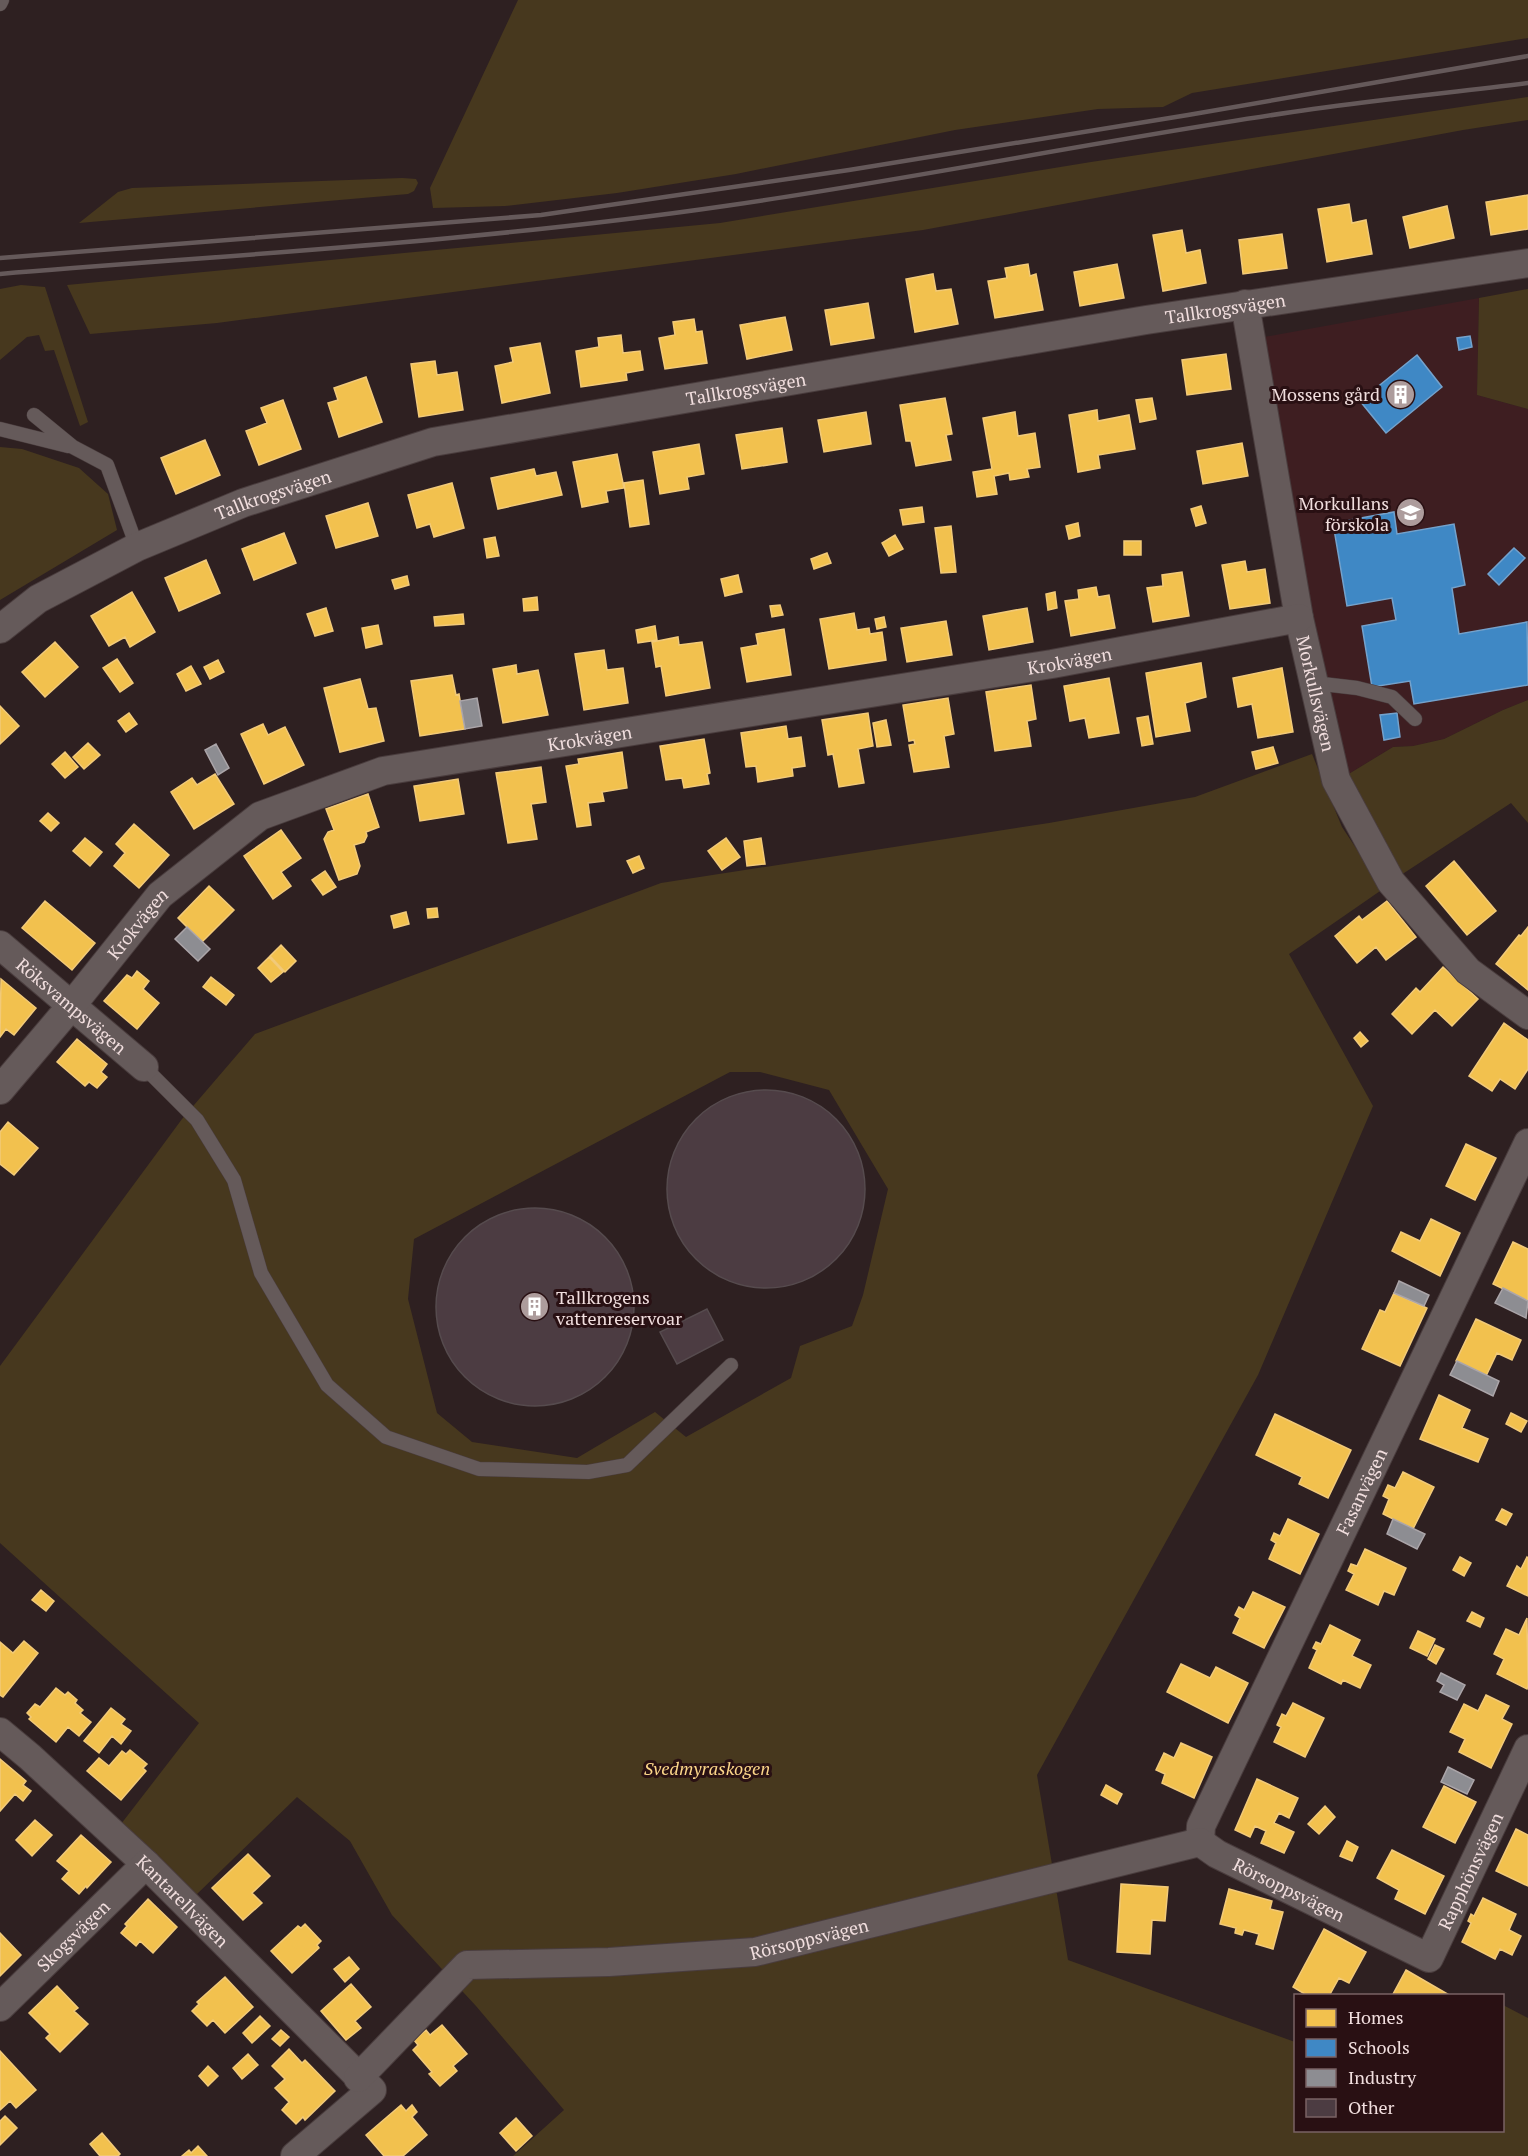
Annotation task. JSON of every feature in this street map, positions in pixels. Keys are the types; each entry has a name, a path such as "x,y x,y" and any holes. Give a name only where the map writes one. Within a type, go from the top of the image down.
{"street":[{"name":"Tallkrogsvägen","path":"0,629 38,599 137,547 243,503 433,442 1245,304 1528,263"},
{"name":"Morkullsvägen","path":"1245,304 1299,618 1336,780 1391,882 1468,971 1528,1016"},
{"name":"Krokvägen","path":"0,1090 160,895 260,816 383,771 1052,664 1299,618"},
{"name":"Röksvampsvägen","path":"0,945 144,1067"},
{"name":"Fasanvägen","path":"1200,1842 1201,1826 1528,1143"},
{"name":"Kantarellvägen","path":"0,1732 146,1864 358,2078"},
{"name":"Rapphönsvägen","path":"1393,1940 1429,1958 1528,1749"},
{"name":"Rörsoppsvägen","path":"358,2078 467,1965 609,1962 755,1952 1200,1842 1216,1854 1393,1940"},
{"name":"Skogsvägen","path":"0,2007 146,1864"},
{"path":"295,2156 372,2090 358,2078"}],"lane":[{"path":"34,415 73,447 107,465 137,547"},
{"path":"0,429 73,447"},
{"path":"1314,683 1357,688 1392,697 1415,719"},
{"path":"144,1067 197,1120 234,1180 261,1273 327,1386 386,1437 479,1469 588,1472 627,1465 731,1365"}],"shaded area":[{"name":"Morkullans förskola","path":"1479,298 1477,395 1528,409 1528,700 1444,739 1413,746 1393,747 1347,775 1307,617 1264,337"}],"green space":[{"path":"518,0 1528,0 1528,38 1192,93 1163,107 1098,109 955,130 736,174 617,193 505,206 433,208 430,188"},
{"path":"1528,97 1528,120 923,230 217,323 90,334 67,285 720,223 1091,162"},
{"path":"416,179 418,183 414,191 408,194 79,223 118,192 132,188"},
{"path":"21,285 45,287 88,422 80,426 54,350 45,351 39,335 27,337 0,360 0,289"},
{"path":"1528,289 1528,409 1477,395 1479,298"},
{"path":"0,447 22,449 79,468 108,494 117,530 0,600"},
{"path":"1528,700 1528,823 1511,803 1401,875 1347,775 1393,747 1413,746 1444,739"},
{"name":"Svedmyraskogen","path":"1312,754 1342,827 1383,889 1289,954 1373,1106 1258,1375 1037,1775 1068,1960 1294,2042 1294,2132 1504,2132 1504,2006 1528,2018 1528,2156 513,2156 564,2110 476,2006 392,1915 350,1841 297,1797 195,1896 121,1824 199,1723 0,1543 0,1366 182,1119 255,1034 661,883 1049,823 1195,797","holes":["730,1072 760,1072 829,1090 888,1189 863,1295 852,1326 800,1346 791,1378 686,1437 655,1412 577,1458 472,1442 437,1413 408,1299 414,1239"]}],"building: Homes":[{"path":"1528,195 1528,229 1491,235 1486,202"},
{"path":"1349,204 1352,223 1366,220 1372,254 1327,262 1318,209"},
{"path":"1447,206 1454,238 1410,248 1403,217"},
{"path":"1182,230 1186,253 1200,250 1206,283 1163,291 1153,235"},
{"path":"1282,234 1287,268 1243,274 1239,240"},
{"path":"1028,264 1030,276 1036,274 1043,310 995,318 988,281 1007,278 1005,268"},
{"path":"1117,264 1124,298 1080,306 1074,272"},
{"path":"933,274 936,291 951,289 958,324 915,332 906,279"},
{"path":"868,303 874,338 831,345 825,310"},
{"path":"785,317 792,350 747,359 740,325"},
{"path":"694,319 696,332 702,331 707,363 665,369 659,338 675,335 673,322"},
{"path":"621,335 623,353 640,351 643,370 626,373 627,380 581,387 576,351 599,347 598,338"},
{"path":"540,343 550,393 502,403 495,366 513,362 510,348"},
{"path":"1226,354 1231,389 1187,395 1182,360"},
{"path":"435,361 437,375 457,372 463,410 419,417 411,364"},
{"path":"366,377 382,422 339,437 328,403 338,400 334,388"},
{"path":"945,398 952,434 946,435 951,460 916,466 911,441 906,441 900,405"},
{"path":"1152,398 1156,419 1140,422 1136,400"},
{"path":"283,400 301,449 259,465 246,431 267,423 261,408"},
{"path":"1097,410 1098,421 1129,415 1135,449 1098,455 1100,468 1078,472 1069,415"},
{"path":"866,412 871,444 824,452 818,420"},
{"path":"1015,412 1018,436 1035,433 1040,467 1027,469 1029,477 1010,480 1009,473 994,476 997,494 977,497 973,472 992,469 983,418"},
{"path":"782,428 787,462 742,469 736,435"},
{"path":"205,440 220,475 176,494 161,458"},
{"path":"1242,443 1248,476 1203,484 1197,451"},
{"path":"699,444 704,474 687,477 689,489 660,494 653,452"},
{"path":"617,454 624,488 606,491 608,502 582,507 573,462"},
{"path":"534,469 536,476 556,472 562,495 498,509 491,478"},
{"path":"643,480 649,524 630,527 624,483"},
{"path":"452,483 464,528 434,537 430,524 417,528 408,495"},
{"path":"368,503 378,536 336,548 326,516"},
{"path":"1201,506 1206,523 1196,526 1191,509"},
{"path":"922,507 924,522 903,525 900,510"},
{"path":"1078,523 1080,536 1069,539 1066,526"},
{"path":"951,526 956,572 941,573 935,528"},
{"path":"284,533 296,563 254,580 242,549"},
{"path":"895,535 903,549 889,556 882,543"},
{"path":"495,537 499,556 487,558 484,539"},
{"path":"1124,541 1141,541 1141,555 1124,555"},
{"path":"827,553 831,563 814,569 811,559"},
{"path":"206,560 220,593 179,611 165,578"},
{"path":"1245,561 1247,572 1265,569 1270,603 1230,609 1222,565"},
{"path":"1182,572 1189,616 1153,622 1147,588 1163,586 1162,575"},
{"path":"738,575 742,592 725,596 721,579"},
{"path":"407,576 409,585 395,589 392,580"},
{"path":"1096,587 1098,597 1109,595 1115,628 1071,636 1065,601 1079,599 1078,590"},
{"path":"132,592 155,632 130,647 125,637 109,646 91,616"},
{"path":"1055,592 1057,608 1048,610 1046,594"},
{"path":"537,597 538,610 524,611 523,599"},
{"path":"780,605 783,615 772,617 770,606"},
{"path":"326,608 333,631 315,636 307,614"},
{"path":"1027,608 1033,642 989,650 983,616"},
{"path":"854,613 857,630 869,628 870,634 882,632 886,660 829,669 820,619"},
{"path":"463,614 464,624 435,626 434,617"},
{"path":"884,617 886,627 877,629 875,619"},
{"path":"946,621 952,655 907,662 901,628"},
{"path":"378,625 382,644 366,648 362,628"},
{"path":"655,626 657,640 638,643 636,630"},
{"path":"784,629 791,675 747,682 741,648 758,645 756,634"},
{"path":"678,637 679,645 702,642 710,688 666,696 661,666 656,667 652,642"},
{"path":"55,642 78,667 45,697 22,672"},
{"path":"604,650 607,670 623,668 628,703 584,710 575,654"},
{"path":"117,659 133,683 120,692 103,668"},
{"path":"218,660 224,672 210,679 204,667"},
{"path":"1201,663 1206,697 1185,703 1190,731 1156,737 1146,673"},
{"path":"516,665 517,674 538,670 548,715 503,723 493,669"},
{"path":"191,666 201,684 186,691 177,674"},
{"path":"1282,668 1293,732 1258,738 1252,704 1238,707 1233,678"},
{"path":"452,675 456,695 459,694 465,729 420,736 411,681"},
{"path":"1109,678 1119,733 1089,738 1085,718 1070,721 1064,686"},
{"path":"360,679 368,709 376,708 384,741 340,752 324,688"},
{"path":"1031,685 1036,719 1027,721 1031,746 995,751 986,692"},
{"path":"948,698 954,734 944,736 949,767 914,772 909,745 915,744 914,740 909,741 903,705"},
{"path":"0,706 19,726 0,744"},
{"path":"129,713 137,724 126,732 118,721"},
{"path":"868,713 873,746 858,749 864,783 839,787 833,754 828,755 822,720"},
{"path":"1148,716 1153,744 1142,746 1137,718"},
{"path":"886,720 891,745 877,747 873,723"},
{"path":"263,724 268,735 285,727 304,765 264,784 241,734"},
{"path":"786,726 788,739 801,737 805,766 792,768 793,776 758,782 756,766 746,767 741,733"},
{"path":"704,739 710,773 707,774 709,784 684,788 682,778 666,780 660,746"},
{"path":"88,743 100,755 84,769 73,757"},
{"path":"1273,747 1278,763 1256,769 1252,752"},
{"path":"65,752 78,767 65,778 52,764"},
{"path":"622,752 627,788 602,792 604,801 588,803 591,825 577,827 566,766 579,764 578,759"},
{"path":"541,767 546,802 531,804 537,839 508,843 496,773"},
{"path":"215,774 234,804 194,829 171,792 192,778 197,785"},
{"path":"458,779 464,814 420,821 414,786"},
{"path":"368,794 379,827 366,832 364,842 354,845 360,866 357,874 339,880 324,839 328,832 334,830 326,809"},
{"path":"48,813 59,823 51,831 40,821"},
{"path":"134,824 169,855 139,888 114,866 125,853 116,844"},
{"path":"281,830 301,858 281,872 291,886 273,899 244,856"},
{"path":"85,838 102,852 90,866 73,851"},
{"path":"726,838 740,857 722,870 708,851"},
{"path":"761,838 765,864 747,866 744,841"},
{"path":"639,856 644,868 633,873 627,861"},
{"path":"1454,861 1496,911 1467,935 1426,886"},
{"path":"325,871 336,887 323,895 312,880"},
{"path":"209,886 234,910 202,942 178,918"},
{"path":"45,901 95,943 72,970 22,928"},
{"path":"1387,901 1416,937 1386,960 1376,947 1357,963 1335,936 1359,916 1362,920"},
{"path":"437,908 438,917 428,918 427,909"},
{"path":"406,912 409,924 394,928 391,916"},
{"path":"1528,927 1528,990 1496,964"},
{"path":"281,945 296,961 285,972 270,956"},
{"path":"269,957 283,972 271,982 258,968"},
{"path":"1443,967 1478,999 1452,1026 1435,1010 1412,1034 1392,1014 1416,988 1420,992"},
{"path":"137,971 149,981 143,989 159,1003 137,1029 104,1001 127,975 132,978"},
{"path":"211,977 234,995 226,1005 203,987"},
{"path":"1,979 36,1008 14,1035 6,1029 0,1037"},
{"path":"1504,1023 1528,1040 1528,1069 1515,1089 1500,1079 1492,1091 1469,1076"},
{"path":"1360,1032 1368,1041 1361,1047 1354,1038"},
{"path":"77,1039 107,1064 101,1072 107,1077 97,1088 89,1082 85,1086 57,1062"},
{"path":"8,1122 38,1148 14,1175 0,1164 0,1132"},
{"path":"1466,1144 1496,1158 1475,1200 1446,1186"},
{"path":"1431,1219 1460,1233 1440,1276 1392,1251 1401,1232 1420,1241"},
{"path":"1513,1242 1528,1249 1528,1301 1493,1284"},
{"path":"1394,1293 1427,1308 1400,1366 1362,1349 1380,1310 1385,1312"},
{"path":"1476,1319 1521,1340 1512,1360 1497,1353 1486,1376 1456,1361"},
{"path":"1439,1395 1470,1410 1462,1428 1488,1439 1478,1462 1420,1439"},
{"path":"1511,1413 1527,1421 1521,1432 1506,1424"},
{"path":"1275,1414 1351,1450 1328,1498 1299,1484 1302,1477 1256,1455"},
{"path":"1403,1472 1434,1487 1413,1529 1383,1514 1389,1499 1383,1496 1388,1485 1395,1488"},
{"path":"1502,1509 1512,1514 1506,1525 1496,1520"},
{"path":"1288,1519 1319,1534 1300,1574 1269,1559 1276,1543 1271,1540 1274,1533 1280,1536"},
{"path":"1365,1549 1406,1568 1394,1595 1384,1591 1378,1605 1346,1590 1354,1574 1348,1571 1351,1564 1357,1566"},
{"path":"1460,1557 1471,1563 1464,1576 1453,1570"},
{"path":"1527,1557 1528,1596 1507,1586 1517,1566 1521,1569"},
{"path":"41,1590 54,1601 46,1611 32,1600"},
{"path":"1253,1592 1285,1607 1264,1648 1233,1633 1240,1618 1235,1615 1239,1607 1244,1610"},
{"path":"1472,1612 1484,1618 1480,1627 1467,1621"},
{"path":"1527,1618 1527,1689 1497,1674 1504,1659 1494,1654 1506,1629 1519,1635"},
{"path":"1330,1625 1360,1640 1352,1656 1371,1665 1360,1688 1343,1680 1341,1684 1309,1668 1317,1650 1313,1648 1316,1642 1321,1644"},
{"path":"1418,1631 1435,1639 1427,1656 1410,1648"},
{"path":"24,1641 38,1653 3,1697 0,1695 0,1642 13,1653"},
{"path":"1435,1645 1444,1649 1436,1664 1428,1659"},
{"path":"1181,1664 1210,1678 1216,1667 1248,1683 1228,1723 1167,1692"},
{"path":"56,1688 65,1695 68,1692 77,1700 75,1703 83,1710 80,1713 91,1722 79,1736 68,1727 56,1742 29,1719 31,1717 27,1713 35,1704 40,1707"},
{"path":"1486,1695 1509,1706 1502,1719 1512,1724 1491,1768 1459,1752 1465,1739 1450,1732 1464,1704 1478,1711"},
{"path":"1293,1703 1324,1718 1305,1757 1274,1742 1281,1727 1277,1725 1282,1714 1286,1716"},
{"path":"111,1708 125,1719 121,1724 131,1731 121,1744 112,1736 99,1753 84,1741"},
{"path":"1181,1743 1212,1757 1194,1798 1162,1783 1165,1774 1156,1770 1164,1753 1174,1758"},
{"path":"130,1750 147,1764 143,1768 146,1771 121,1800 87,1771 99,1758 109,1766 122,1751 126,1754"},
{"path":"0,1759 26,1781 23,1785 31,1791 23,1801 15,1794 0,1811"},
{"path":"1257,1779 1298,1798 1289,1818 1279,1813 1274,1823 1294,1832 1284,1853 1261,1843 1266,1831 1255,1826 1250,1837 1235,1830"},
{"path":"1106,1785 1122,1794 1117,1804 1101,1795"},
{"path":"1444,1786 1476,1802 1455,1843 1423,1827"},
{"path":"1325,1806 1335,1817 1319,1834 1308,1824"},
{"path":"35,1820 52,1835 32,1856 16,1840"},
{"path":"1516,1829 1528,1835 1528,1886 1496,1871"},
{"path":"81,1835 111,1862 79,1894 62,1879 69,1871 57,1861"},
{"path":"1347,1841 1358,1847 1352,1861 1340,1856"},
{"path":"1392,1850 1444,1876 1425,1914 1395,1899 1399,1890 1377,1878"},
{"path":"248,1854 270,1876 252,1893 262,1903 243,1920 212,1888"},
{"path":"1121,1884 1168,1887 1165,1921 1152,1920 1150,1954 1117,1952"},
{"path":"1229,1889 1272,1901 1270,1909 1283,1912 1273,1949 1256,1944 1259,1934 1244,1930 1242,1935 1235,1933 1236,1928 1220,1924"},
{"path":"1483,1898 1516,1914 1509,1930 1521,1936 1512,1955 1500,1949 1495,1959 1462,1942 1471,1923 1468,1921 1471,1914 1474,1916"},
{"path":"148,1899 177,1927 153,1953 140,1941 136,1946 121,1933 127,1926 125,1924"},
{"path":"305,1924 321,1941 317,1945 319,1948 292,1973 271,1951 298,1926 301,1928"},
{"path":"1324,1929 1366,1952 1349,1983 1339,1978 1330,1994 1305,1994 1293,1987"},
{"path":"0,1933 21,1955 0,1976"},
{"path":"349,1957 359,1969 345,1982 334,1969"},
{"path":"1406,1970 1448,1994 1393,1994"},
{"path":"225,1977 253,2007 225,2033 213,2020 207,2026 192,2011 199,2004 197,2002"},
{"path":"351,1984 371,2007 355,2021 361,2028 346,2040 321,2011"},
{"path":"57,1986 78,2008 74,2011 88,2024 60,2052 46,2038 50,2034 29,2013"},
{"path":"260,2016 270,2026 252,2043 243,2033"},
{"path":"442,2025 467,2054 453,2066 457,2071 440,2086 429,2074 432,2072 413,2050 418,2045 414,2040 426,2030 430,2035"},
{"path":"281,2030 289,2037 280,2046 272,2039"},
{"path":"289,2049 302,2063 305,2060 335,2091 305,2120 303,2117 296,2124 282,2110 289,2102 275,2088 285,2079 272,2066"},
{"path":"0,2051 36,2090 16,2108 10,2101 0,2110"},
{"path":"248,2054 258,2065 242,2079 233,2068"},
{"path":"208,2066 218,2076 208,2086 199,2076"},
{"path":"401,2105 406,2111 412,2105 417,2112 412,2117 427,2135 403,2156 384,2156 366,2135"},
{"path":"5,2116 17,2128 0,2145 0,2121"},
{"path":"516,2118 532,2136 516,2151 500,2133"},
{"path":"102,2133 120,2154 118,2156 100,2156 90,2144"},
{"path":"198,2146 207,2156 182,2156 189,2150 191,2153"}],"building: Schools":[{"path":"1470,336 1472,347 1459,350 1457,338"},
{"name":"Mossens gård","path":"1417,355 1442,387 1386,433 1360,401"},
{"path":"1394,512 1397,534 1454,524 1465,585 1452,588 1459,634 1527,622 1528,685 1414,704 1410,681 1372,687 1362,626 1396,620 1392,598 1347,606 1333,523"},
{"path":"1514,548 1525,558 1499,585 1488,574"},
{"path":"1397,713 1400,737 1384,740 1380,715"}],"building: Industry":[{"path":"477,698 482,726 465,729 460,701"},
{"path":"216,744 229,768 218,775 205,750"},
{"path":"187,927 210,949 198,961 175,939"},
{"path":"1399,1281 1429,1295 1424,1306 1394,1293"},
{"path":"1503,1288 1528,1301 1526,1318 1495,1303"},
{"path":"1457,1361 1499,1381 1493,1396 1450,1375"},
{"path":"1393,1519 1425,1534 1417,1549 1387,1534"},
{"path":"1441,1673 1465,1685 1457,1700 1440,1692 1444,1685 1437,1681"},
{"path":"1448,1767 1474,1780 1467,1794 1441,1782"}],"building: Other":[{"path":"756,1090 776,1090 813,1101 843,1126 858,1151 864,1170 864,1208 854,1236 829,1266 813,1277 795,1284 776,1288 756,1288 719,1277 689,1252 678,1236 671,1218 667,1199 667,1179 678,1142 703,1112 719,1101 737,1094"},
{"name":"Tallkrogens vattenreservoar","path":"535,1208 564,1212 582,1220 605,1237 622,1260 630,1278 634,1307 630,1336 622,1354 605,1377 582,1394 564,1402 535,1406 506,1402 488,1394 465,1377 448,1354 440,1336 436,1307 440,1278 448,1260 465,1237 488,1220 506,1212"},
{"path":"707,1309 723,1340 677,1364 660,1332"}],"railway":[{"path":"0,258 541,215 849,170 1188,115 1528,56"},
{"path":"0,274 454,238 635,218 872,183 1239,120 1340,105 1528,83"}],"place":[{"name":"Mossens gård","path":"1401,394"},
{"name":"Morkullans förskola","path":"1410,513"},
{"name":"Tallkrogens vattenreservoar","path":"535,1307"}]}
